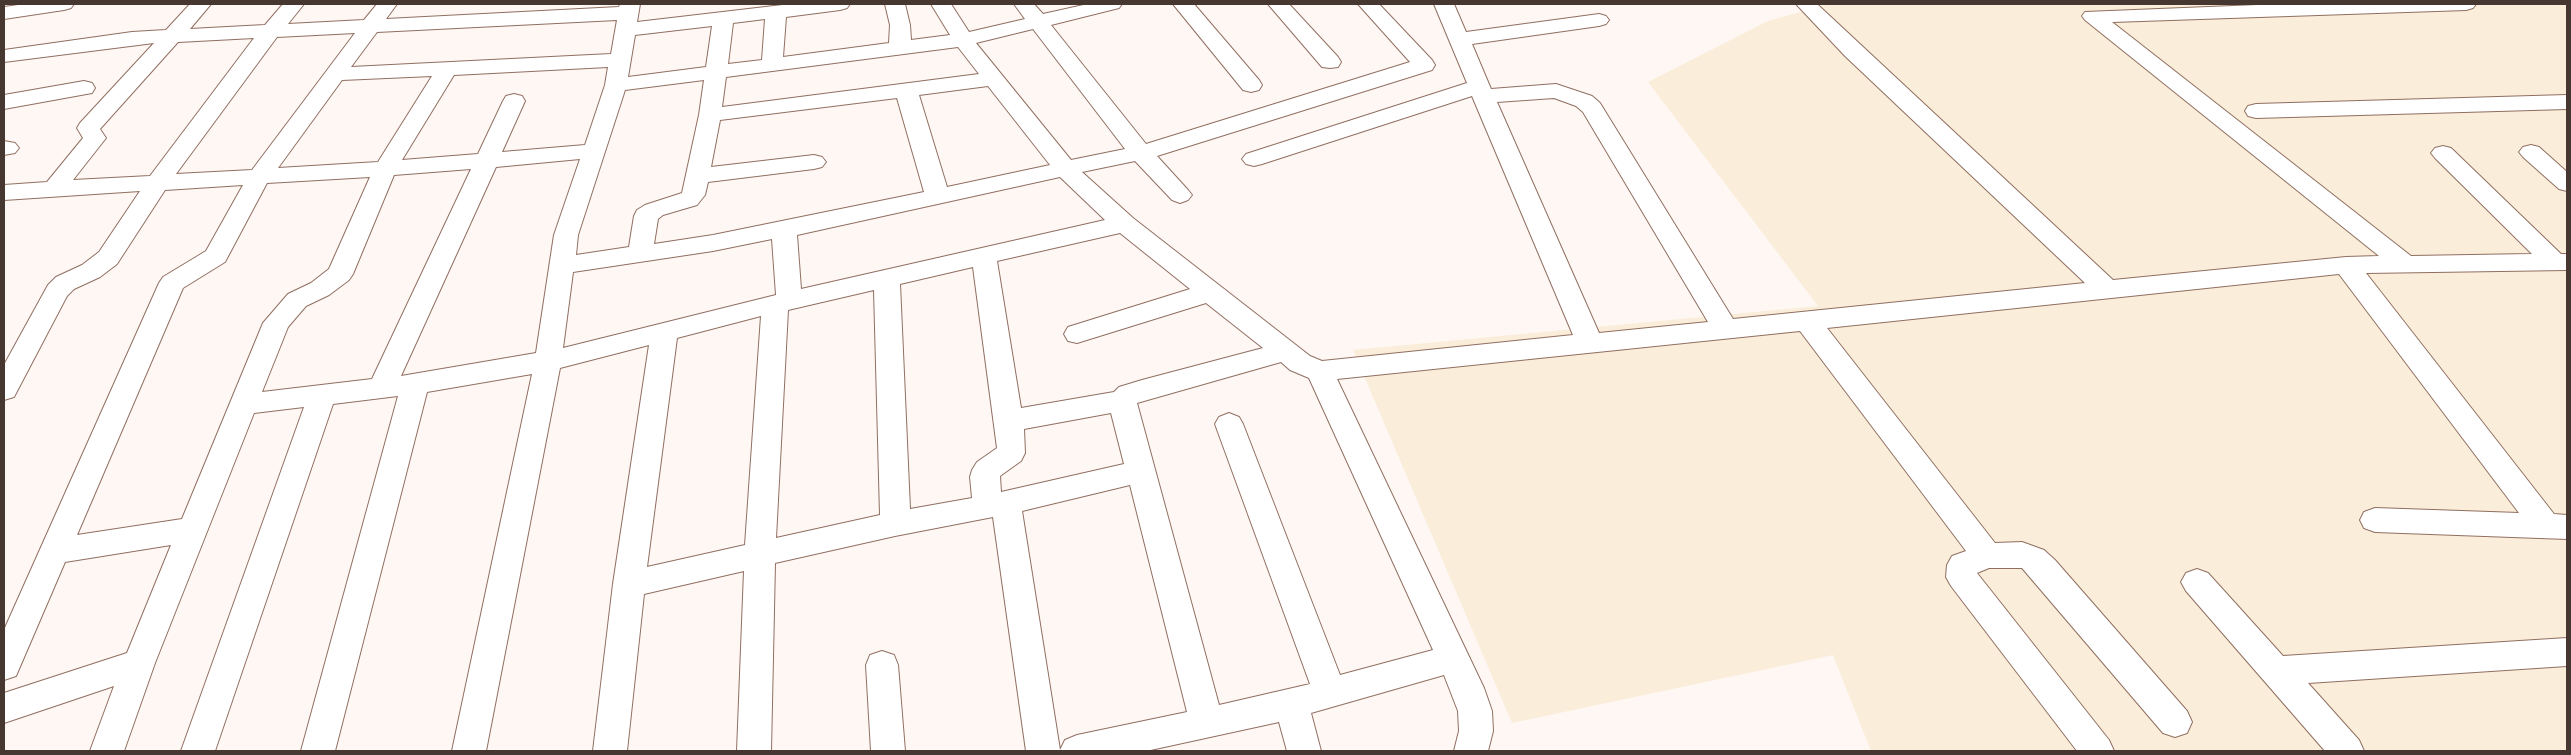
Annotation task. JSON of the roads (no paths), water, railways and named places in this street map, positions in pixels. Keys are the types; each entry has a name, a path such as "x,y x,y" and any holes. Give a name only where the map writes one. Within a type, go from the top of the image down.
{"street":[{"path":"4,13 64,4"},
{"path":"54,189 95,138 88,128 201,4"},
{"path":"4,390 57,291 65,283 91,271 108,258 157,183 269,33 294,4"},
{"path":"4,666 172,283 216,256 259,177 387,4"},
{"path":"4,56 100,42 170,36 627,16 723,19 840,4"},
{"path":"895,4 900,25 900,48"},
{"path":"941,4 963,40 1065,169 1124,224 1307,367 1320,371 1589,341 2346,265 2561,262"},
{"path":"1024,4 1140,152 1180,195"},
{"path":"616,85 963,40 1112,4"},
{"path":"1183,4 1251,85"},
{"path":"1278,4 1330,62"},
{"path":"1368,4 1448,55 1482,91 1589,341"},
{"path":"1444,4 1448,55"},
{"path":"1556,4 1570,24"},
{"path":"1806,4 1853,51 2107,289"},
{"path":"2084,10 2466,4"},
{"path":"2084,10 2404,263"},
{"path":"772,65 776,13"},
{"path":"469,751 548,361 560,266 566,235 592,151 616,85 627,16"},
{"path":"640,254 646,216 654,210 688,200 693,195 710,115 723,19"},
{"path":"560,266 784,230 1161,148 1448,55 1570,24 1600,20"},
{"path":"336,74 620,60"},
{"path":"107,751 139,663 276,323 284,312 297,300 320,289 340,274 385,170 447,69"},
{"path":"710,115 993,79"},
{"path":"4,102 84,88"},
{"path":"906,90 938,197"},
{"path":"1254,159 1482,91 1556,91 1584,101 1592,108 1725,328"},
{"path":"382,388 514,101"},
{"path":"2256,111 2567,102"},
{"path":"4,192 385,170 592,151"},
{"path":"2531,152 2567,184"},
{"path":"2443,153 2561,262"},
{"path":"697,176 814,162"},
{"path":"243,404 415,384 548,361 782,303 1124,224"},
{"path":"754,751 760,556 782,303 784,230"},
{"path":"984,257 1011,452 991,465 985,478 997,505 1043,751"},
{"path":"2346,265 2557,527"},
{"path":"886,280 895,524"},
{"path":"1077,334 1211,292"},
{"path":"1806,319 1987,556"},
{"path":"610,751 629,584 664,333"},
{"path":"1008,421 1122,401 1128,394 1287,351"},
{"path":"1320,371 1453,658 1474,711 1476,731 1471,751"},
{"path":"318,751 415,384"},
{"path":"198,751 322,395"},
{"path":"1122,401 1207,722"},
{"path":"1229,424 1330,693"},
{"path":"629,584 760,556 895,524 997,505 1142,471"},
{"path":"2374,520 2557,527"},
{"path":"55,551 192,530"},
{"path":"2097,751 1962,577 1961,570 1963,565 1987,556 2022,554 2033,559 2044,569 2175,722"},
{"path":"2197,582 2347,751"},
{"path":"2276,671 2567,652"},
{"path":"1077,751 1154,742 1207,722 1291,704 1453,658"},
{"path":"4,708 139,663"},
{"path":"882,665 888,751"},
{"path":"1291,704 1304,751"}]}
